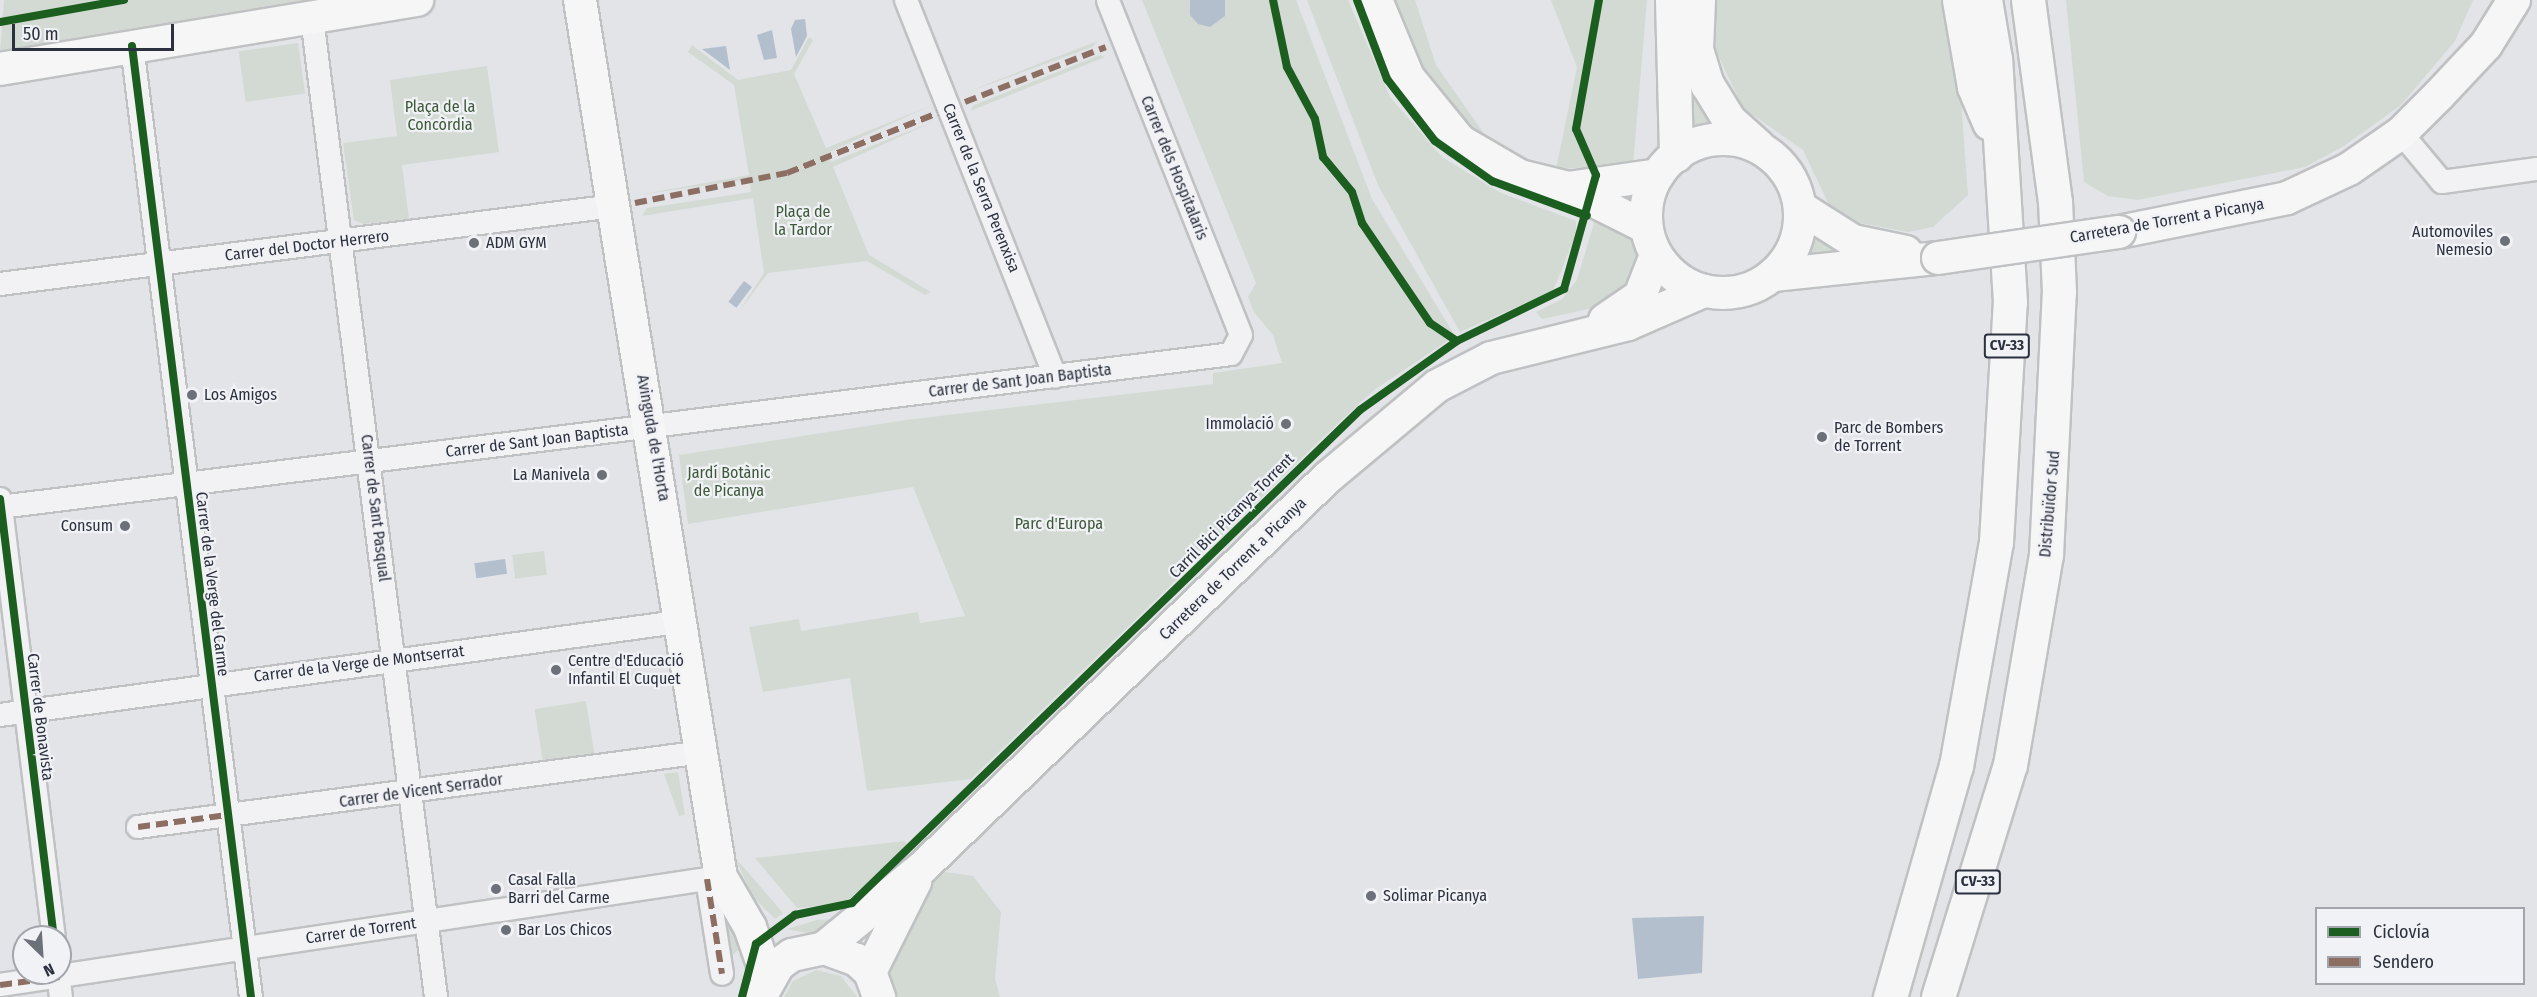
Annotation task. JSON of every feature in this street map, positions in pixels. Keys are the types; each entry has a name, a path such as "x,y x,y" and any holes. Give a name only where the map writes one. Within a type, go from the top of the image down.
{"highway":[{"path":"1667,164 1672,0"},
{"path":"1698,0 1696,49 1707,84 1729,120 1758,146"},
{"path":"1959,0 1974,87 2001,151"},
{"name":"CV-33","path":"1890,997 1956,766 1996,542 2010,302 2001,151 1985,0"},
{"name":"Distribuïdor Sud","path":"1938,997 2010,765 2046,555 2056,428 2055,202 2028,0"},
{"path":"2052,0 2064,151 2055,202"}],"street":[{"path":"0,69 417,0"},
{"name":"Avinguda de l'Horta","path":"580,0 684,621 703,752 722,974"},
{"name":"Carrer de la Serra Perenxisa","path":"906,0 1055,377"},
{"name":"Carrer dels Hospitalaris","path":"1108,0 1241,335"},
{"path":"1376,0 1408,77 1460,141 1520,176 1568,188 1651,241 1685,284 1704,291 1752,288 1773,275 1799,233 1801,208 1794,183 1758,146 1716,139 1667,164 1568,188"},
{"name":"Carretera de Torrent a Picanya","path":"2486,45 2501,0"},
{"name":"Carretera de Torrent a Picanya","path":"1773,275 1938,258 2119,232 2287,198 2349,169 2401,132 2486,45 2514,0"},
{"name":"Carrer de Sant Pasqual","path":"312,18 436,997"},
{"name":"Carrer de la Verge del Carme","path":"132,46 251,997"},
{"path":"2401,132 2442,182 2537,169"},
{"path":"1651,241 1650,191 1667,164"},
{"name":"Carrer del Doctor Herrero","path":"0,284 614,206"},
{"name":"Carretera de Torrent a Picanya","path":"1801,208 1853,241 1938,258"},
{"name":"Carretera de Torrent a Picanya","path":"1582,335 1640,296 1651,241"},
{"name":"Carretera de Torrent a Picanya","path":"923,867 1327,478 1437,386 1491,358 1628,324 1704,291"},
{"name":"Carrer de Sant Joan Baptista","path":"0,506 1231,354 1241,335"},
{"name":"Carrer de Bonavista","path":"0,499 52,925"},
{"name":"Carrer de la Verge de Montserrat","path":"0,715 211,683 684,621"},
{"name":"Carrer de Vicent Serrador","path":"138,826 410,793 703,752"},
{"path":"763,991 792,955 816,948 923,867"},
{"path":"714,878 771,931 816,948 849,955 874,985 923,867"},
{"name":"Avinguda de l'Horta","path":"714,878 750,927 763,991"},
{"name":"Carrer de Torrent","path":"72,980 245,947 714,878"}],"green space":[{"path":"4,0 312,0 0,53"},
{"name":"Parc d'Europa","path":"1142,0 1296,0 1372,199 1455,336 1374,390 971,779 867,791 850,678 763,692 749,627 799,619 801,631 918,612 920,623 965,616 913,487 688,524 679,455 906,420 1213,384 1213,373 1282,363 1273,335 1254,312 1248,297 1256,283"},
{"path":"1307,0 1348,0 1390,97 1442,157 1501,193 1576,221 1576,234 1553,291 1460,332 1378,185"},
{"path":"1390,0 1415,0 1436,65 1487,138 1456,117 1436,92"},
{"path":"1551,0 1647,0 1633,165 1556,169 1577,67"},
{"path":"1716,0 1941,0 1958,60 1968,195 1933,227 1908,232 1854,222 1831,209 1803,150 1743,108 1716,51"},
{"path":"2066,0 2473,0 2455,41 2401,105 2344,146 2305,167 2138,200 2108,196 2084,182"},
{"name":"Plaça de la Tardor","path":"809,37 813,40 794,74 826,148 930,106 827,153 831,162 935,121 833,167 869,255 931,292 925,295 867,261 768,273 738,313 764,273 753,198 642,216 647,208 751,192 750,179 638,195 749,175 734,85 688,52 692,45 738,80 791,70"},
{"path":"1098,41 1092,47 965,93 1033,66"},
{"path":"298,43 305,94 246,102 239,51"},
{"path":"1100,55 1105,57 970,111 974,105"},
{"path":"1688,56 1718,118 1685,129"},
{"name":"Plaça de la Concòrdia","path":"487,66 499,152 402,165 409,219 363,224 354,220 343,143 397,136 390,80"},
{"path":"1597,213 1631,238 1637,259 1632,281 1620,295 1593,308 1542,319 1536,312 1562,299 1577,280"},
{"path":"1816,232 1862,252 1806,264"},
{"path":"544,551 547,575 515,579 512,555"},
{"path":"586,701 594,753 543,761 535,709"},
{"path":"678,772 685,815 679,816 664,774"},
{"path":"905,841 909,849 843,904 797,908 755,858"},
{"path":"735,858 783,913 775,919 753,897"},
{"path":"945,872 973,876 1001,912 995,978 1000,997 889,997 886,965 925,884"},
{"path":"722,907 746,943 729,958"},
{"path":"849,918 817,935 787,929 817,920"},
{"path":"816,970 841,976 857,997 784,997 793,981"}],"water":[{"path":"1190,0 1225,0 1225,16 1210,27 1198,24 1190,15"},
{"path":"805,19 807,36 796,57 791,29 795,20"},
{"path":"772,30 777,58 764,60 757,35"},
{"path":"726,46 730,70 702,49"},
{"path":"744,281 752,287 736,308 728,302"},
{"path":"505,559 507,574 476,578 474,563"},
{"path":"1704,916 1702,973 1638,979 1632,918"}],"marked path":[{"path":"965,102 1106,47"},
{"path":"635,203 787,173 938,113"},
{"path":"138,827 227,815"},
{"path":"707,879 722,974"},
{"path":"0,985 12,983"}],"cycle path":[{"path":"0,22 124,0"},
{"path":"1273,0 1287,67 1315,119 1323,157 1352,192 1362,223 1430,323 1457,341"},
{"path":"1357,0 1387,79 1435,141 1492,181 1587,216"},
{"name":"Carril Bici Picanya-Torrent","path":"742,997 756,944 795,915 852,903 1360,410 1457,341 1564,289 1596,175 1576,129 1599,0"},
{"path":"132,46 251,997"},
{"path":"0,499 53,925"}],"place":[{"name":"Automoviles Nemesio","path":"2505,241"},
{"name":"ADM GYM","path":"474,243"},
{"name":"Los Amigos","path":"192,395"},
{"name":"Immolació","path":"1286,424"},
{"name":"Parc de Bombers de Torrent","path":"1822,437"},
{"name":"La Manivela","path":"602,475"},
{"name":"Consum","path":"125,526"},
{"name":"Centre d'Educació Infantil El Cuquet","path":"556,670"},
{"name":"Casal Falla Barri del Carme","path":"496,889"},
{"name":"Solimar Picanya","path":"1371,896"},
{"name":"Bar Los Chicos","path":"506,930"}],"park label":[{"name":"Jardí Botànic de Picanya","path":"729,482"}]}
